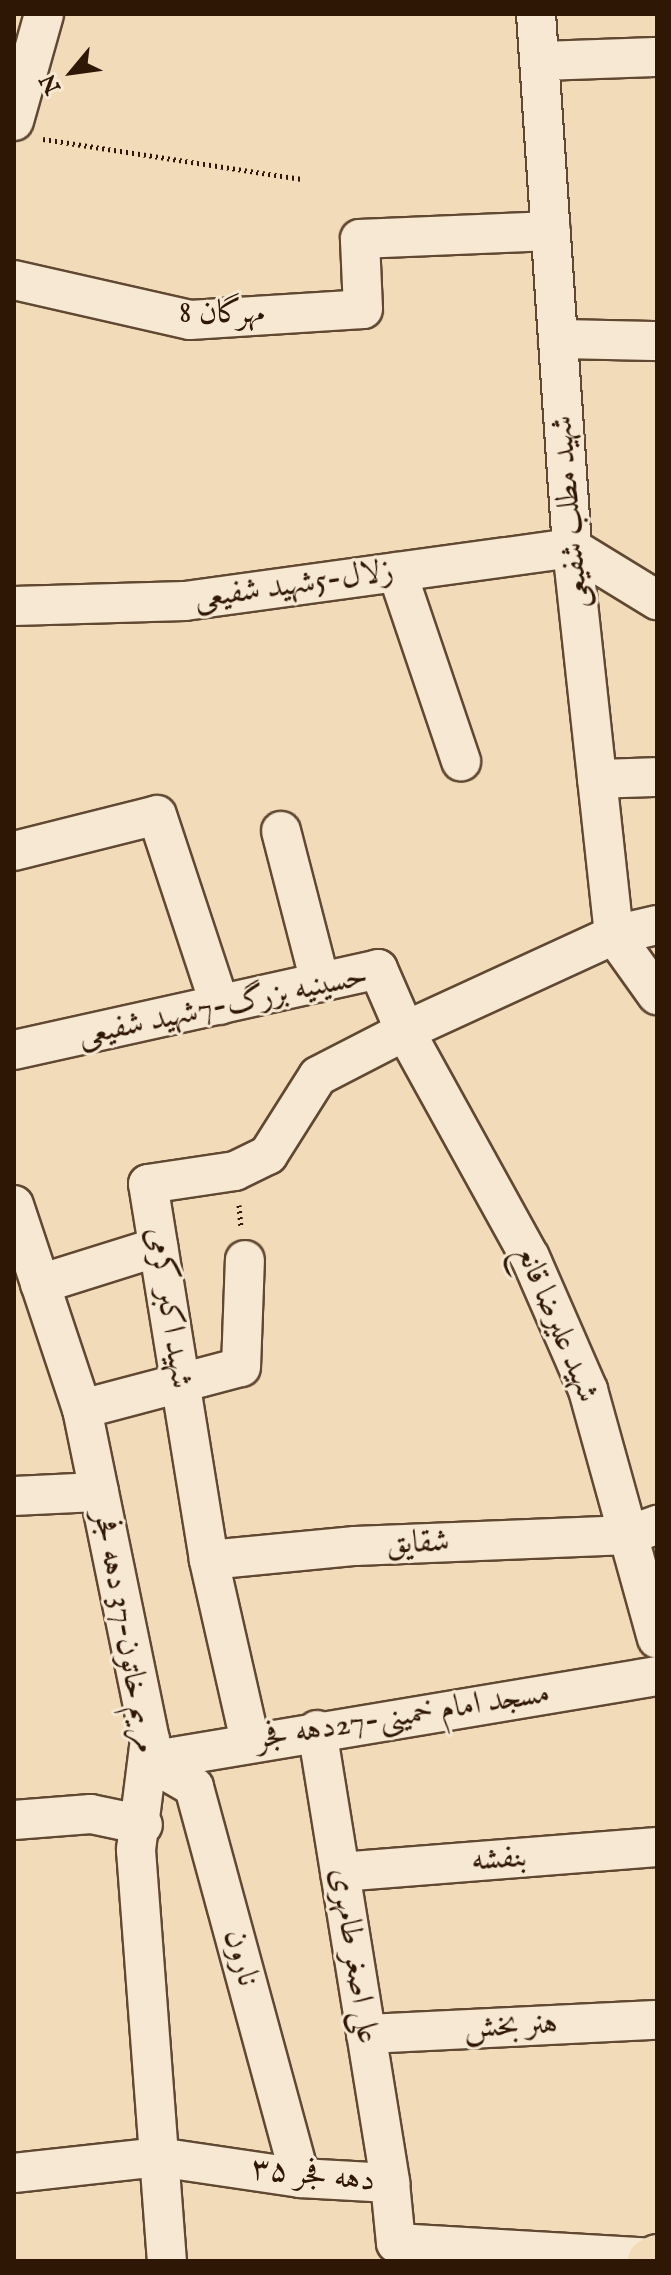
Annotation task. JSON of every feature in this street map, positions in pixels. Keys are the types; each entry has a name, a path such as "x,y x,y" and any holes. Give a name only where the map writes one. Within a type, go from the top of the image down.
{"street":[{"path":"22,129 44,14"},
{"name":"شهید مطلب شفیعی","path":"536,14 572,548 614,935 657,995"},
{"path":"540,61 657,57"},
{"name":"مهرگان 8","path":"14,280 190,320 363,309 360,239 551,231"},
{"path":"558,339 657,341"},
{"path":"572,548 657,600"},
{"name":"زلال-5شهید شفیعی","path":"14,606 185,601 572,548"},
{"path":"397,572 461,761"},
{"path":"597,779 657,777"},
{"path":"14,851 157,815 220,1005"},
{"path":"281,831 320,982"},
{"path":"405,1031 614,935 657,925"},
{"name":"حسینیه بزرگ-7شهید شفیعی","path":"14,1050 378,969 405,1031"},
{"name":"شهید اکبر کرمی","path":"250,1741 209,1560 148,1184 235,1171 268,1155 318,1076 405,1031"},
{"name":"شهید علیرضا قانع","path":"405,1031 530,1257 588,1390 643,1530 657,1639"},
{"name":"مریم خاتون-37 دهه فجر","path":"14,1205 82,1409 150,1739 143,1825 136,1850 167,2261"},
{"path":"40,1284 158,1247"},
{"path":"82,1409 241,1367 245,1260"},
{"path":"14,1496 99,1492"},
{"name":"شقایق","path":"209,1560 355,1546 643,1530"},
{"name":"مسجد امام خمینی-27دهه فجر","path":"149,1761 250,1741 657,1676"},
{"name":"علی اصغر طامهری","path":"317,1730 390,2183"},
{"name":"نارون","path":"149,1761 194,1787 300,2178"},
{"path":"14,1820 91,1814 143,1825"},
{"name":"بنفشه","path":"340,1872 657,1847"},
{"name":"هنر بخش","path":"366,2034 657,2020"},
{"name":"دهه فجر ۳۵","path":"14,2173 158,2157 300,2178 390,2183 396,2243 654,2259"}],"path":[{"path":"22,129 302,179"},
{"path":"235,1171 245,1260"}]}
